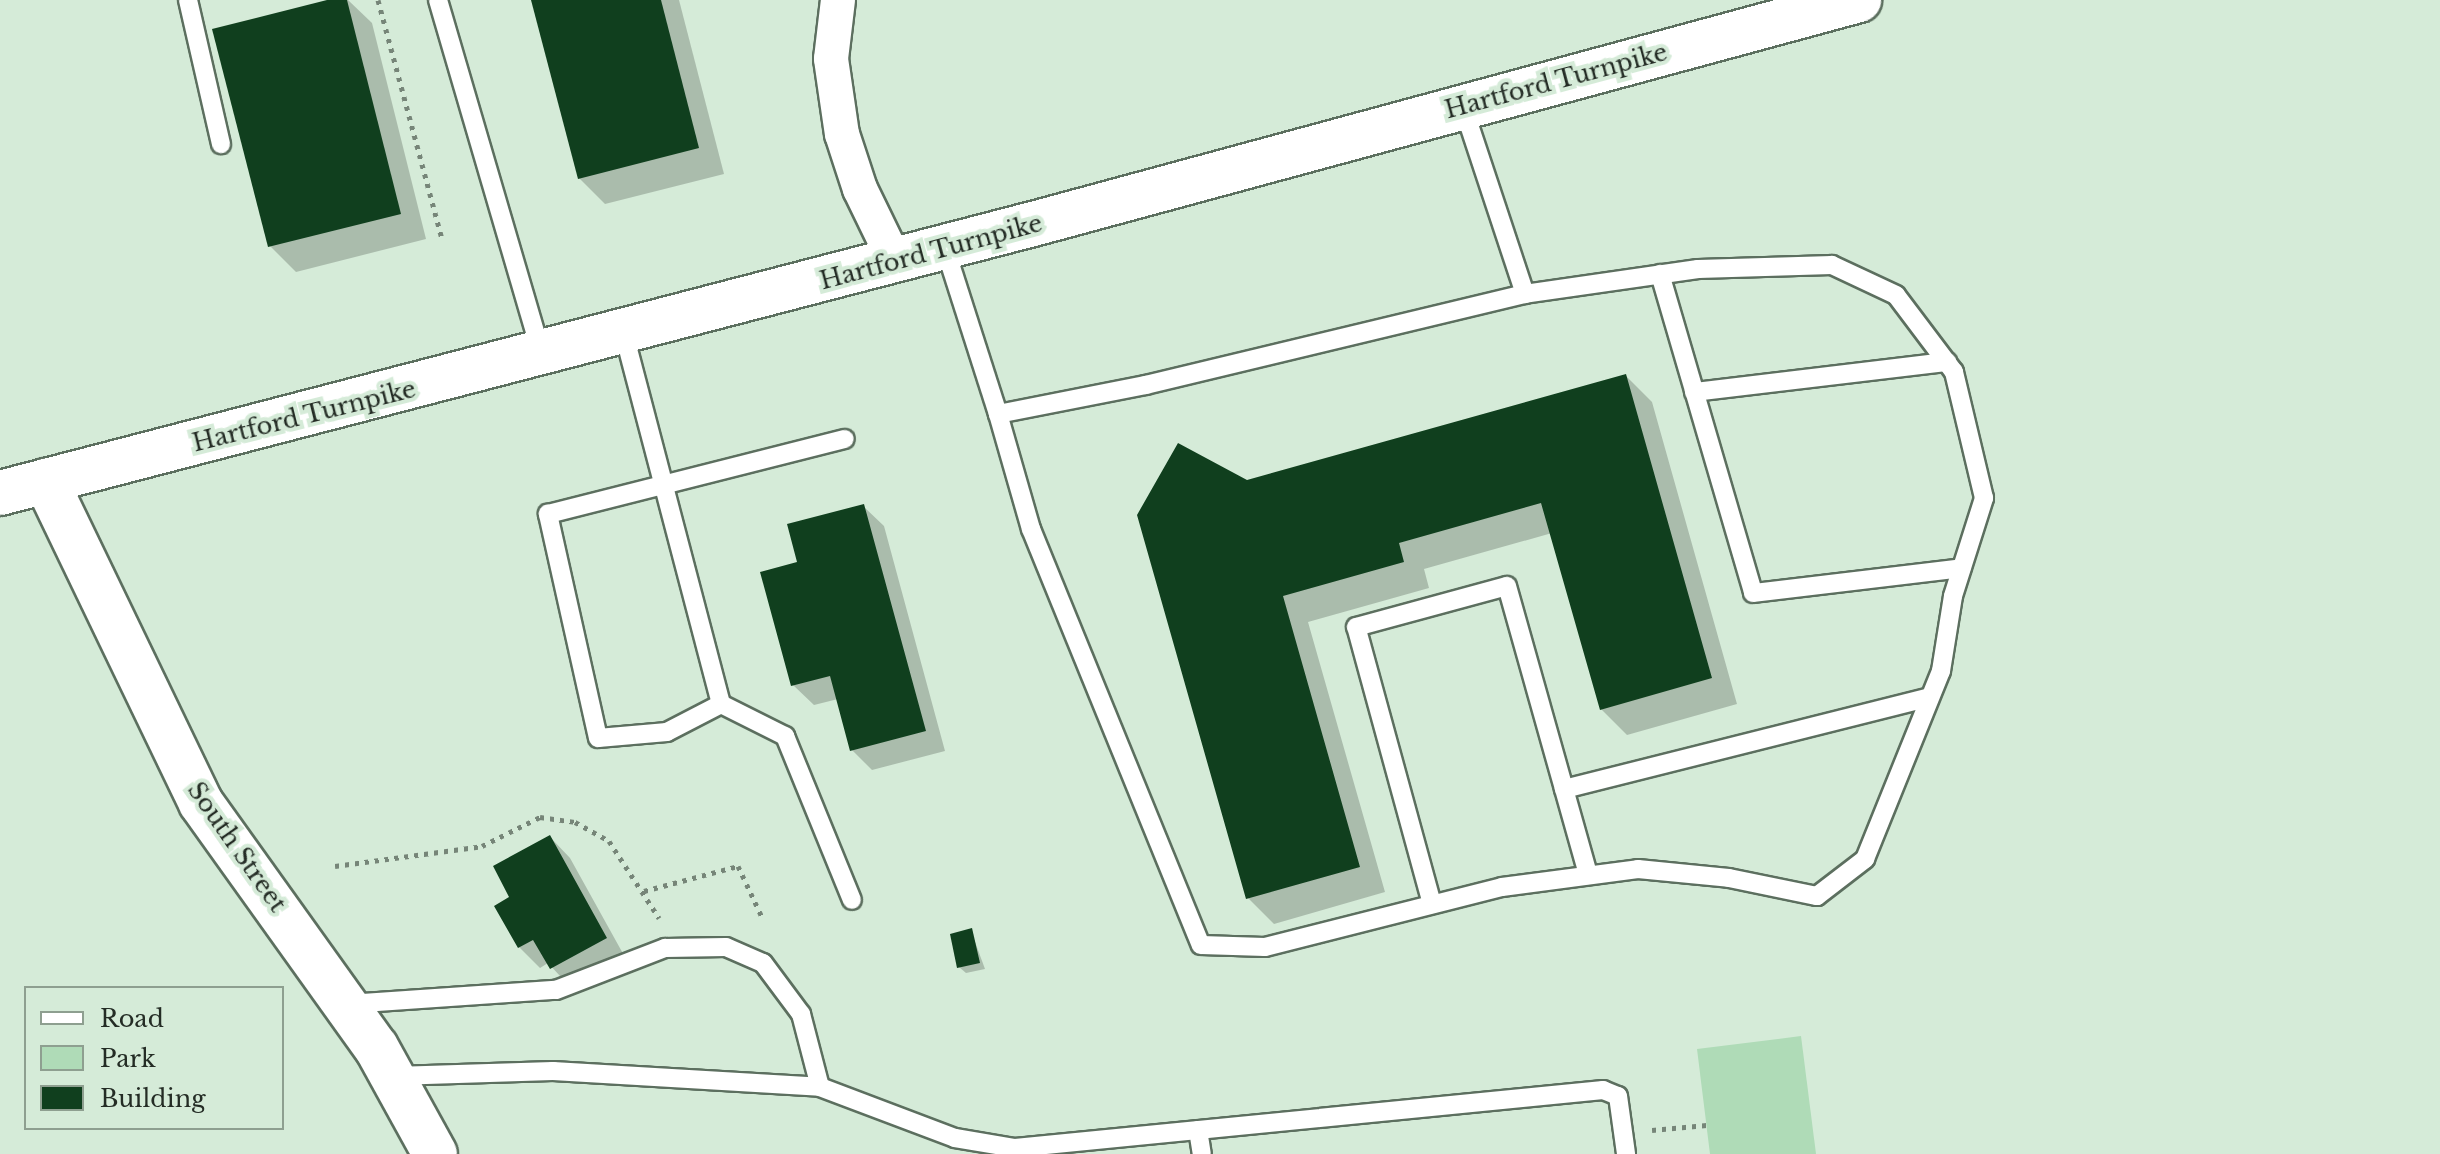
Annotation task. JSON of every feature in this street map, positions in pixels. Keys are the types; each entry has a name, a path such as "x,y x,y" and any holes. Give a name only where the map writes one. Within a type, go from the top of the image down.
{"main road":[{"name":"Hartford Turnpike","path":"0,493 624,334 1859,0"},
{"name":"South Street","path":"46,481 201,803 394,1076 435,1154"}],"street":[{"path":"838,0 831,59 842,134 860,189 895,261"}],"lane":[{"path":"188,0 221,144"},
{"path":"438,0 542,354"},
{"path":"1463,106 1525,294"},
{"path":"945,248 1031,529 1201,945 1265,947 1502,887 1638,869 1729,878 1817,896 1865,859 1930,697 1962,568 1984,498 1954,372 1896,295 1832,265 1660,274 1525,294 1146,385 998,414"},
{"path":"1660,274 1753,593 1962,568"},
{"path":"624,334 660,485 721,704 785,736 852,900"},
{"path":"1694,392 1947,362"},
{"path":"721,704 667,732 598,738 548,514 845,439"},
{"path":"1432,904 1356,627 1507,586 1588,875"},
{"path":"1564,789 1930,697"},
{"path":"345,1004 556,990 675,947 726,947 763,963 801,1014 820,1087"},
{"path":"394,1076 553,1071 820,1087 955,1138 1017,1151 1603,1090 1618,1096 1626,1154"},
{"path":"1198,1130 1202,1154"}],"path":[{"path":"378,0 442,239"},
{"path":"335,866 482,846 540,817 575,822 609,841 644,891 675,947"},
{"path":"644,891 738,866 762,917"},
{"path":"1623,1132 1707,1125"}],"green space":[{"path":"1801,1036 1816,1154 1710,1154 1697,1049"}],"building":[{"path":"327,0 347,0 401,214 268,247 212,29"},
{"path":"531,0 661,0 699,148 578,179"},
{"path":"1626,374 1712,678 1600,710 1541,503 1399,543 1404,562 1283,596 1360,867 1246,899 1137,515 1178,443 1247,480"},
{"path":"864,504 926,731 850,751 830,676 791,686 760,572 797,562 787,524"},
{"path":"550,835 607,938 550,969 533,940 518,948 494,906 509,897 493,866"},
{"path":"972,928 980,963 957,968 950,934"}]}
